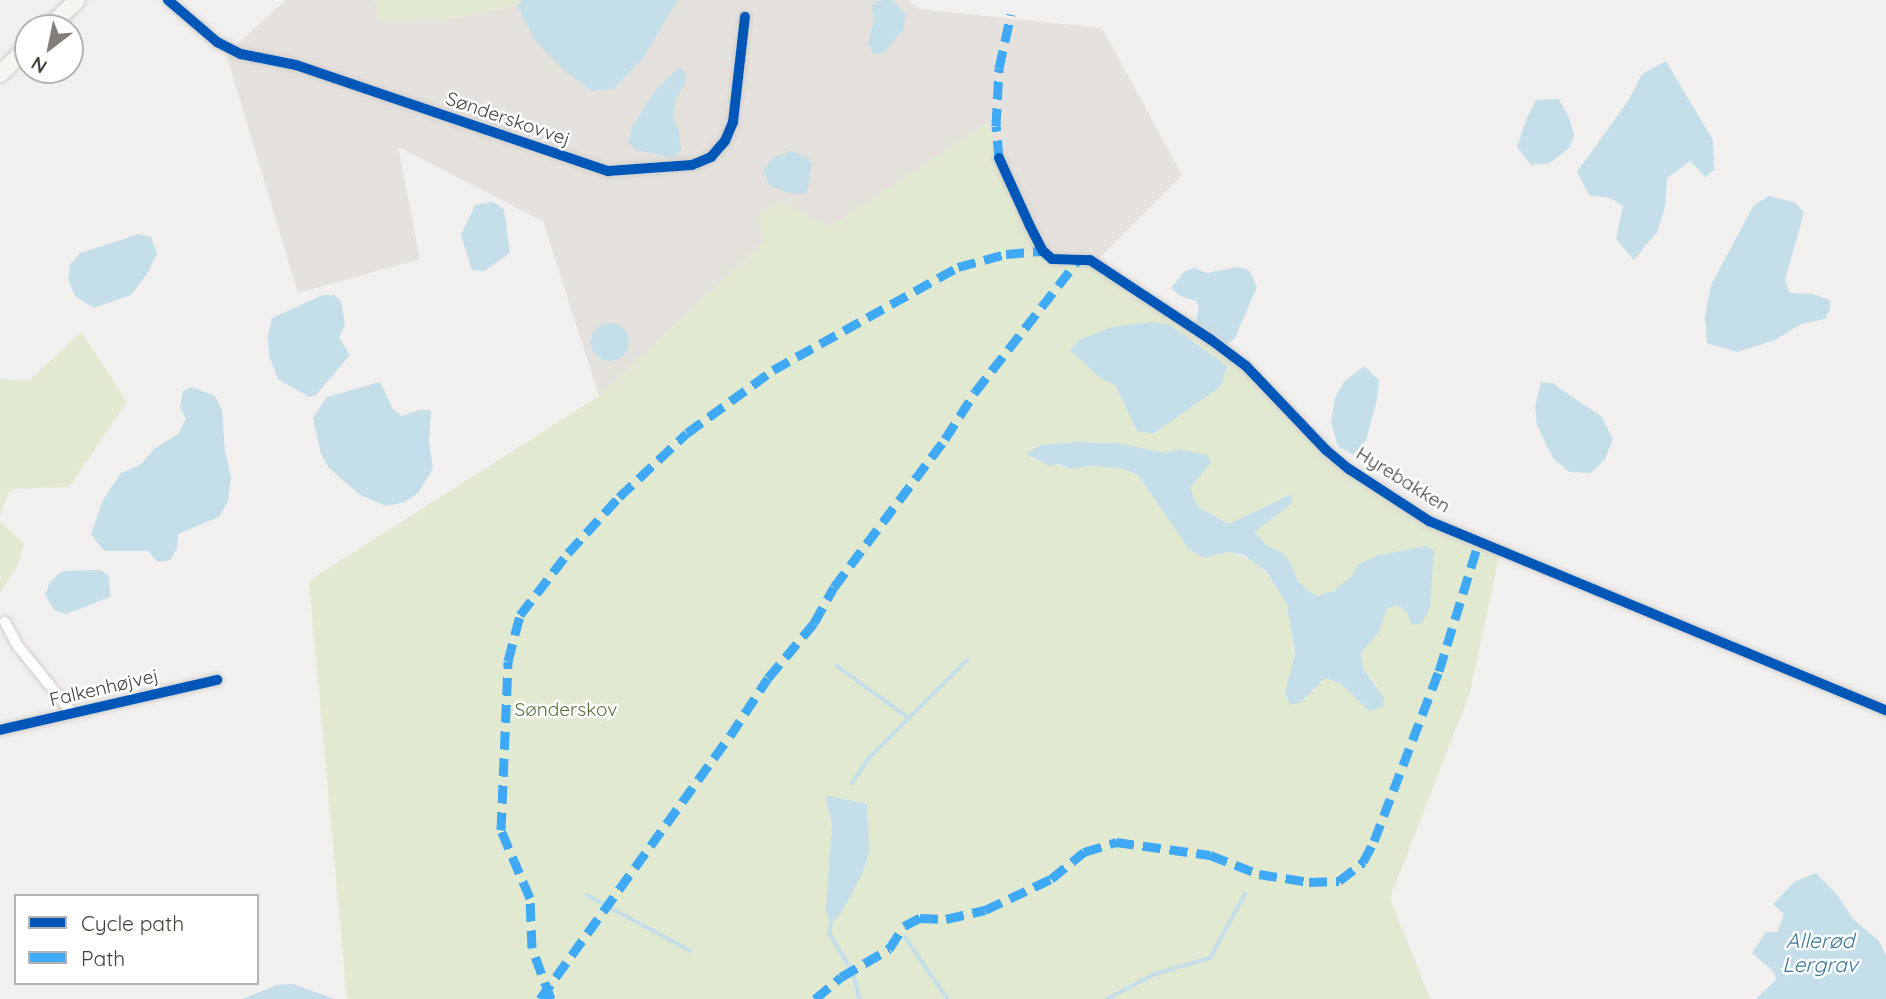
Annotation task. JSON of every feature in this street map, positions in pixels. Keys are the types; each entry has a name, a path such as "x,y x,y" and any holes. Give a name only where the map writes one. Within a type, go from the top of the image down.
{"street":[{"path":"62,14 77,0"},
{"name":"Sønderskovvej","path":"168,0 217,42 241,54 296,65 608,171 692,166 710,157 725,141 733,122 745,17"},
{"path":"0,74 14,60"},
{"name":"Hyrebakken","path":"999,158 1035,234 1052,259 1090,260 1210,339 1246,366 1326,450 1349,469 1429,521 1886,710"},
{"name":"Falkenhøjvej","path":"5,622 18,646 72,713"},
{"name":"Falkenhøjvej","path":"0,730 217,680"}],"shaded area":[{"path":"286,0 375,0 380,20 447,19 517,5 534,39 592,91 614,89 643,58 678,0 907,0 920,9 1102,28 1182,175 1092,265 1051,261 994,160 989,122 830,227 764,242 599,396 543,221 398,147 420,259 298,293 226,54"}],"green space":[{"path":"375,0 523,0 517,5 447,19 380,21"},
{"name":"Sønderskov","path":"989,122 994,160 1051,261 1092,265 1219,350 1253,377 1346,471 1499,556 1470,692 1390,898 1430,999 347,999 309,581 599,396 764,242 758,217 780,201 830,227","holes":["1152,322 1170,325 1227,366 1221,386 1153,434 1137,431 1115,385 1070,350 1079,340","1117,443 1166,453 1179,449 1207,455 1210,462 1191,487 1193,497 1199,506 1229,524 1290,494 1292,503 1255,532 1266,545 1283,553 1298,582 1316,596 1334,591 1379,555 1426,546 1433,550 1430,607 1407,613 1398,605 1387,608 1379,632 1361,653 1363,668 1377,685 1369,711 1341,684 1325,678 1301,702 1287,604 1279,588 1255,561 1229,552 1204,558 1166,516 1138,475 1121,468 1088,466 1071,469 1030,459 1041,445","825,795 867,804 869,851 864,870 827,918 832,824"]},
{"path":"81,332 127,402 69,487 10,489 0,516 0,379 29,381"},
{"path":"0,521 24,544 17,566 0,593"}],"water":[{"path":"523,0 678,0 643,58 614,89 592,91 566,72 534,39 517,5"},
{"path":"892,0 906,14 903,30 884,53 873,54 868,43 874,21 872,7 876,1"},
{"path":"1666,61 1713,140 1714,170 1705,177 1690,161 1667,178 1665,207 1657,232 1634,260 1616,239 1623,206 1610,198 1589,195 1577,172 1628,101 1642,74"},
{"path":"679,67 685,72 685,83 675,101 673,118 679,131 681,150 673,158 637,150 628,143 632,127 657,88"},
{"path":"1559,99 1570,120 1574,136 1569,148 1550,163 1531,165 1517,147 1526,120 1536,100"},
{"path":"791,151 808,158 812,164 807,194 788,193 769,185 764,170 771,159"},
{"path":"1769,196 1794,202 1804,212 1785,280 1790,293 1812,294 1830,300 1830,310 1825,319 1801,324 1775,340 1737,352 1707,343 1705,316 1711,285 1754,205"},
{"path":"493,202 504,209 510,253 484,271 472,270 461,235 475,205"},
{"path":"139,234 151,237 157,254 147,274 131,295 94,308 75,296 68,279 70,265 80,253"},
{"path":"1238,267 1249,270 1257,287 1235,338 1226,345 1195,324 1199,307 1196,301 1180,296 1171,288 1184,272 1194,268 1207,273"},
{"path":"323,295 334,295 341,301 345,325 339,337 350,355 315,396 309,397 278,379 269,356 268,336 272,318"},
{"path":"1152,322 1170,325 1227,366 1221,386 1153,434 1137,431 1115,385 1100,378 1070,350 1079,340 1112,327"},
{"path":"610,323 623,329 629,342 623,355 610,361 597,355 591,342 597,329"},
{"path":"1364,366 1379,380 1377,400 1366,440 1353,455 1338,446 1331,423 1335,397 1345,381"},
{"path":"380,382 393,409 402,416 419,410 431,410 429,442 433,469 418,493 405,502 386,506 360,495 329,468 321,454 313,418 327,397"},
{"path":"1541,382 1552,383 1602,417 1613,439 1605,459 1591,473 1569,472 1553,458 1537,426 1535,407"},
{"path":"192,387 215,396 222,410 225,451 231,476 228,501 219,517 178,534 177,549 170,560 158,562 148,551 104,551 91,534 103,500 121,473 140,465 154,449 178,434 186,419 180,407 183,391"},
{"path":"1117,443 1166,453 1179,449 1207,455 1211,462 1191,487 1193,497 1199,507 1229,524 1291,494 1292,503 1255,532 1266,545 1283,553 1298,582 1316,596 1334,591 1353,575 1358,564 1379,555 1426,546 1434,550 1430,607 1422,623 1412,625 1407,613 1398,605 1387,608 1379,632 1361,653 1363,668 1384,698 1382,708 1369,711 1341,684 1325,678 1301,702 1290,705 1285,693 1295,654 1287,604 1266,571 1244,555 1229,552 1204,558 1189,549 1138,475 1121,468 1088,466 1071,469 1058,464 1050,466 1026,454 1041,445"},
{"path":"101,570 109,576 110,597 66,614 54,610 45,595 50,582 62,571"},
{"path":"825,795 867,804 869,851 864,870 844,908 837,918 829,921 826,910 832,824"},
{"name":"Allerød Lergrav","path":"1816,873 1836,893 1853,919 1879,941 1886,956 1886,999 1756,999 1776,980 1773,971 1752,953 1766,932 1777,932 1784,914 1773,904 1794,882"},
{"path":"293,984 335,999 242,999 277,985"}],"waterway":[{"path":"852,783 868,759 968,659"},
{"path":"837,666 909,718"},
{"path":"1107,999 1155,974 1210,958 1245,894"},
{"path":"588,895 606,905"},
{"path":"611,908 691,951"},
{"path":"832,920 830,934 850,967"},
{"path":"905,937 948,999"},
{"path":"854,975 860,999"}],"marked path":[{"path":"999,158 996,126 999,68 1011,14"},
{"path":"551,999 532,948 530,898 501,830 508,661 520,615 568,553 619,497 687,433 773,370 958,267 1006,254 1043,251"},
{"path":"540,999 730,736 768,678 814,623 834,587 945,439 975,392 1078,260"},
{"path":"815,999 841,977 889,949 904,926 920,918 946,919 985,910 1051,879 1084,852 1116,842 1210,855 1259,874 1309,882 1339,881 1363,862 1374,841 1439,671 1479,541"}],"cycle path":[{"path":"168,0 217,42 241,54 296,65 608,171 692,165 711,157 725,141 733,122 745,17"},
{"path":"999,158 1043,251 1052,259 1090,260 1210,339 1246,366 1326,450 1349,469 1429,521 1886,710"},
{"path":"0,730 217,680"}]}
